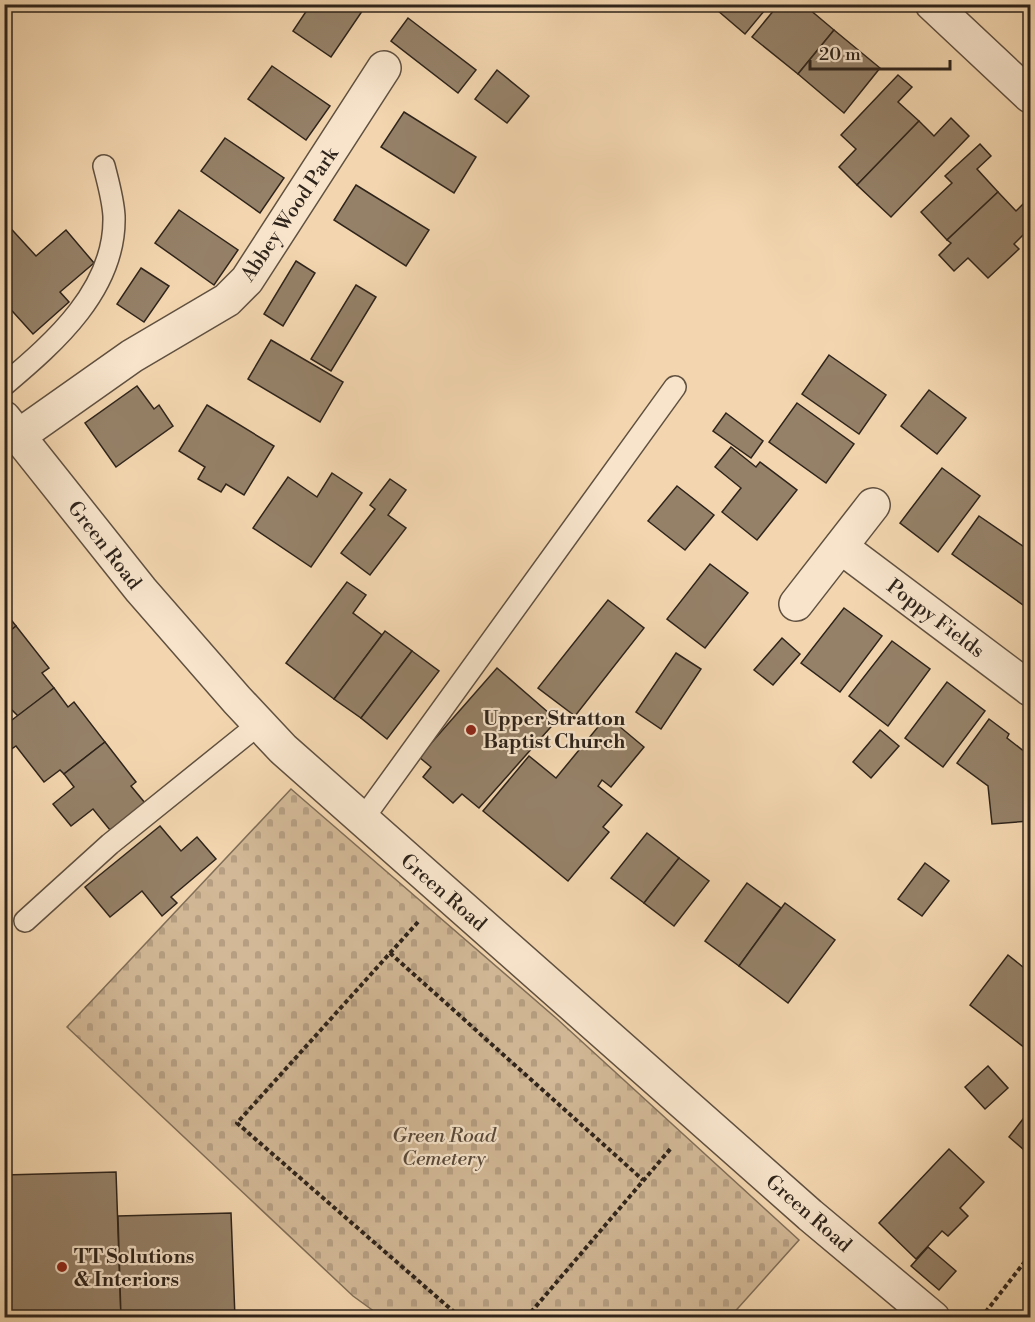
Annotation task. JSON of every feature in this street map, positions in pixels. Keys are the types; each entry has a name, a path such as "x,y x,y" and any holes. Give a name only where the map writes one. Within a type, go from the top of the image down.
{"street":[{"path":"932,4 1030,96"},
{"name":"Abbey Wood Park","path":"12,427 227,300 247,280 384,69"},
{"name":"Green Road","path":"12,427 141,590 283,749 810,1215 933,1317"},
{"path":"796,604 873,505"},
{"name":"Poppy Fields","path":"841,547 1030,689"}],"lane":[{"path":"4,384 40,355 72,321 94,291 110,250 114,217 104,166"},
{"path":"362,820 675,387"},
{"path":"25,921 110,844 260,724"}],"path":[{"path":"444,893 237,1123 461,1317"},
{"path":"390,953 643,1180"},
{"path":"526,1317 699,1117"},
{"path":"981,1317 1030,1255"}],"green space":[{"name":"Green Road Cemetery","path":"291,789 556,1018 799,1240 730,1317 382,1317 353,1296 67,1027"}],"building":[{"path":"311,4 367,4 331,57 293,31"},
{"path":"710,4 770,4 745,34"},
{"path":"779,4 803,4 834,30 798,74 752,37"},
{"path":"408,18 476,70 458,93 391,41"},
{"path":"834,30 880,68 844,113 798,74"},
{"path":"272,66 330,106 306,140 248,99"},
{"path":"497,70 529,96 507,123 475,99"},
{"path":"898,75 912,87 898,102 919,121 857,185 839,167 856,149 841,135"},
{"path":"404,112 476,157 454,193 381,147"},
{"path":"951,118 969,136 891,217 857,185 919,121 934,136"},
{"path":"225,138 284,178 260,213 201,171"},
{"path":"980,144 991,156 977,169 998,192 947,240 921,212 952,183 945,176"},
{"path":"356,185 429,230 406,266 334,220"},
{"path":"998,192 1016,211 1030,197 1030,228 1014,244 1019,249 988,278 968,258 954,271 939,255 951,243 947,240"},
{"path":"179,210 238,250 214,285 155,243"},
{"path":"4,221 36,256 66,230 94,263 60,292 69,302 33,334 4,302"},
{"path":"296,261 315,273 283,326 264,314"},
{"path":"141,268 169,286 144,322 117,304"},
{"path":"356,285 376,297 331,371 311,359"},
{"path":"271,340 343,382 320,422 248,379"},
{"path":"829,355 886,395 859,434 802,394"},
{"path":"137,386 154,409 159,405 173,426 116,467 85,423"},
{"path":"929,390 966,418 937,454 901,426"},
{"path":"797,403 854,444 826,483 769,442"},
{"path":"207,405 274,446 244,495 226,484 221,492 198,479 205,467 179,451"},
{"path":"726,413 763,441 751,458 713,431"},
{"path":"731,447 756,467 760,462 797,490 757,540 722,512 741,488 715,467"},
{"path":"942,468 980,496 938,552 900,523"},
{"path":"332,473 362,493 311,567 253,528 288,477 317,497"},
{"path":"390,479 406,490 388,515 406,528 370,575 341,553 375,509 370,505"},
{"path":"677,486 714,515 685,550 648,521"},
{"path":"979,516 1030,551 1030,595 1023,605 952,554"},
{"path":"710,564 748,593 705,648 667,619"},
{"path":"347,582 366,595 353,613 382,635 334,699 286,663"},
{"path":"608,600 644,628 575,716 538,688"},
{"path":"844,608 882,636 840,692 801,663"},
{"path":"4,611 16,626 4,636"},
{"path":"16,626 49,668 42,673 54,688 18,716 12,710 4,716 4,636"},
{"path":"385,631 412,651 361,718 334,699"},
{"path":"782,638 800,654 773,685 754,670"},
{"path":"892,641 930,669 888,726 849,696"},
{"path":"412,651 439,671 387,739 361,718"},
{"path":"676,653 701,669 661,729 636,712"},
{"path":"497,668 557,720 479,808 462,794 453,803 423,777 431,767 419,757"},
{"path":"947,682 985,711 943,767 905,738"},
{"path":"54,688 68,707 74,702 105,742 64,774 60,770 44,782 16,746 4,754 4,726"},
{"path":"607,716 644,747 611,787 602,780 598,786 622,805 603,827 609,832 568,881 483,811 529,756 556,778"},
{"path":"989,719 1009,734 1007,738 1030,756 1030,821 992,824 988,786 957,763"},
{"path":"880,730 899,746 871,778 853,762"},
{"path":"105,742 136,782 131,786 145,803 110,830 93,809 71,826 53,804 74,787 64,774"},
{"path":"160,826 181,851 197,837 216,859 171,897 177,903 162,916 142,891 110,917 85,887"},
{"path":"647,833 679,858 644,903 611,878"},
{"path":"679,858 709,881 674,926 644,903"},
{"path":"925,863 949,881 922,916 898,899"},
{"path":"747,883 781,908 739,966 705,941"},
{"path":"785,903 835,940 788,1003 739,966"},
{"path":"1008,955 1028,971 1030,967 1030,1052 970,1005"},
{"path":"988,1066 1008,1088 985,1109 965,1087"},
{"path":"1030,1110 1030,1155 1009,1137"},
{"path":"949,1149 984,1182 960,1208 968,1216 948,1236 942,1231 916,1259 879,1223"},
{"name":"TT Solutions & Interiors","path":"116,1172 121,1318 4,1318 4,1175"},
{"path":"231,1213 235,1318 121,1318 118,1216"},
{"path":"928,1247 956,1271 939,1290 911,1266"}],"place":[{"name":"Upper Stratton Baptist Church","path":"471,730"},
{"name":"TT Solutions & Interiors","path":"62,1267"}]}
